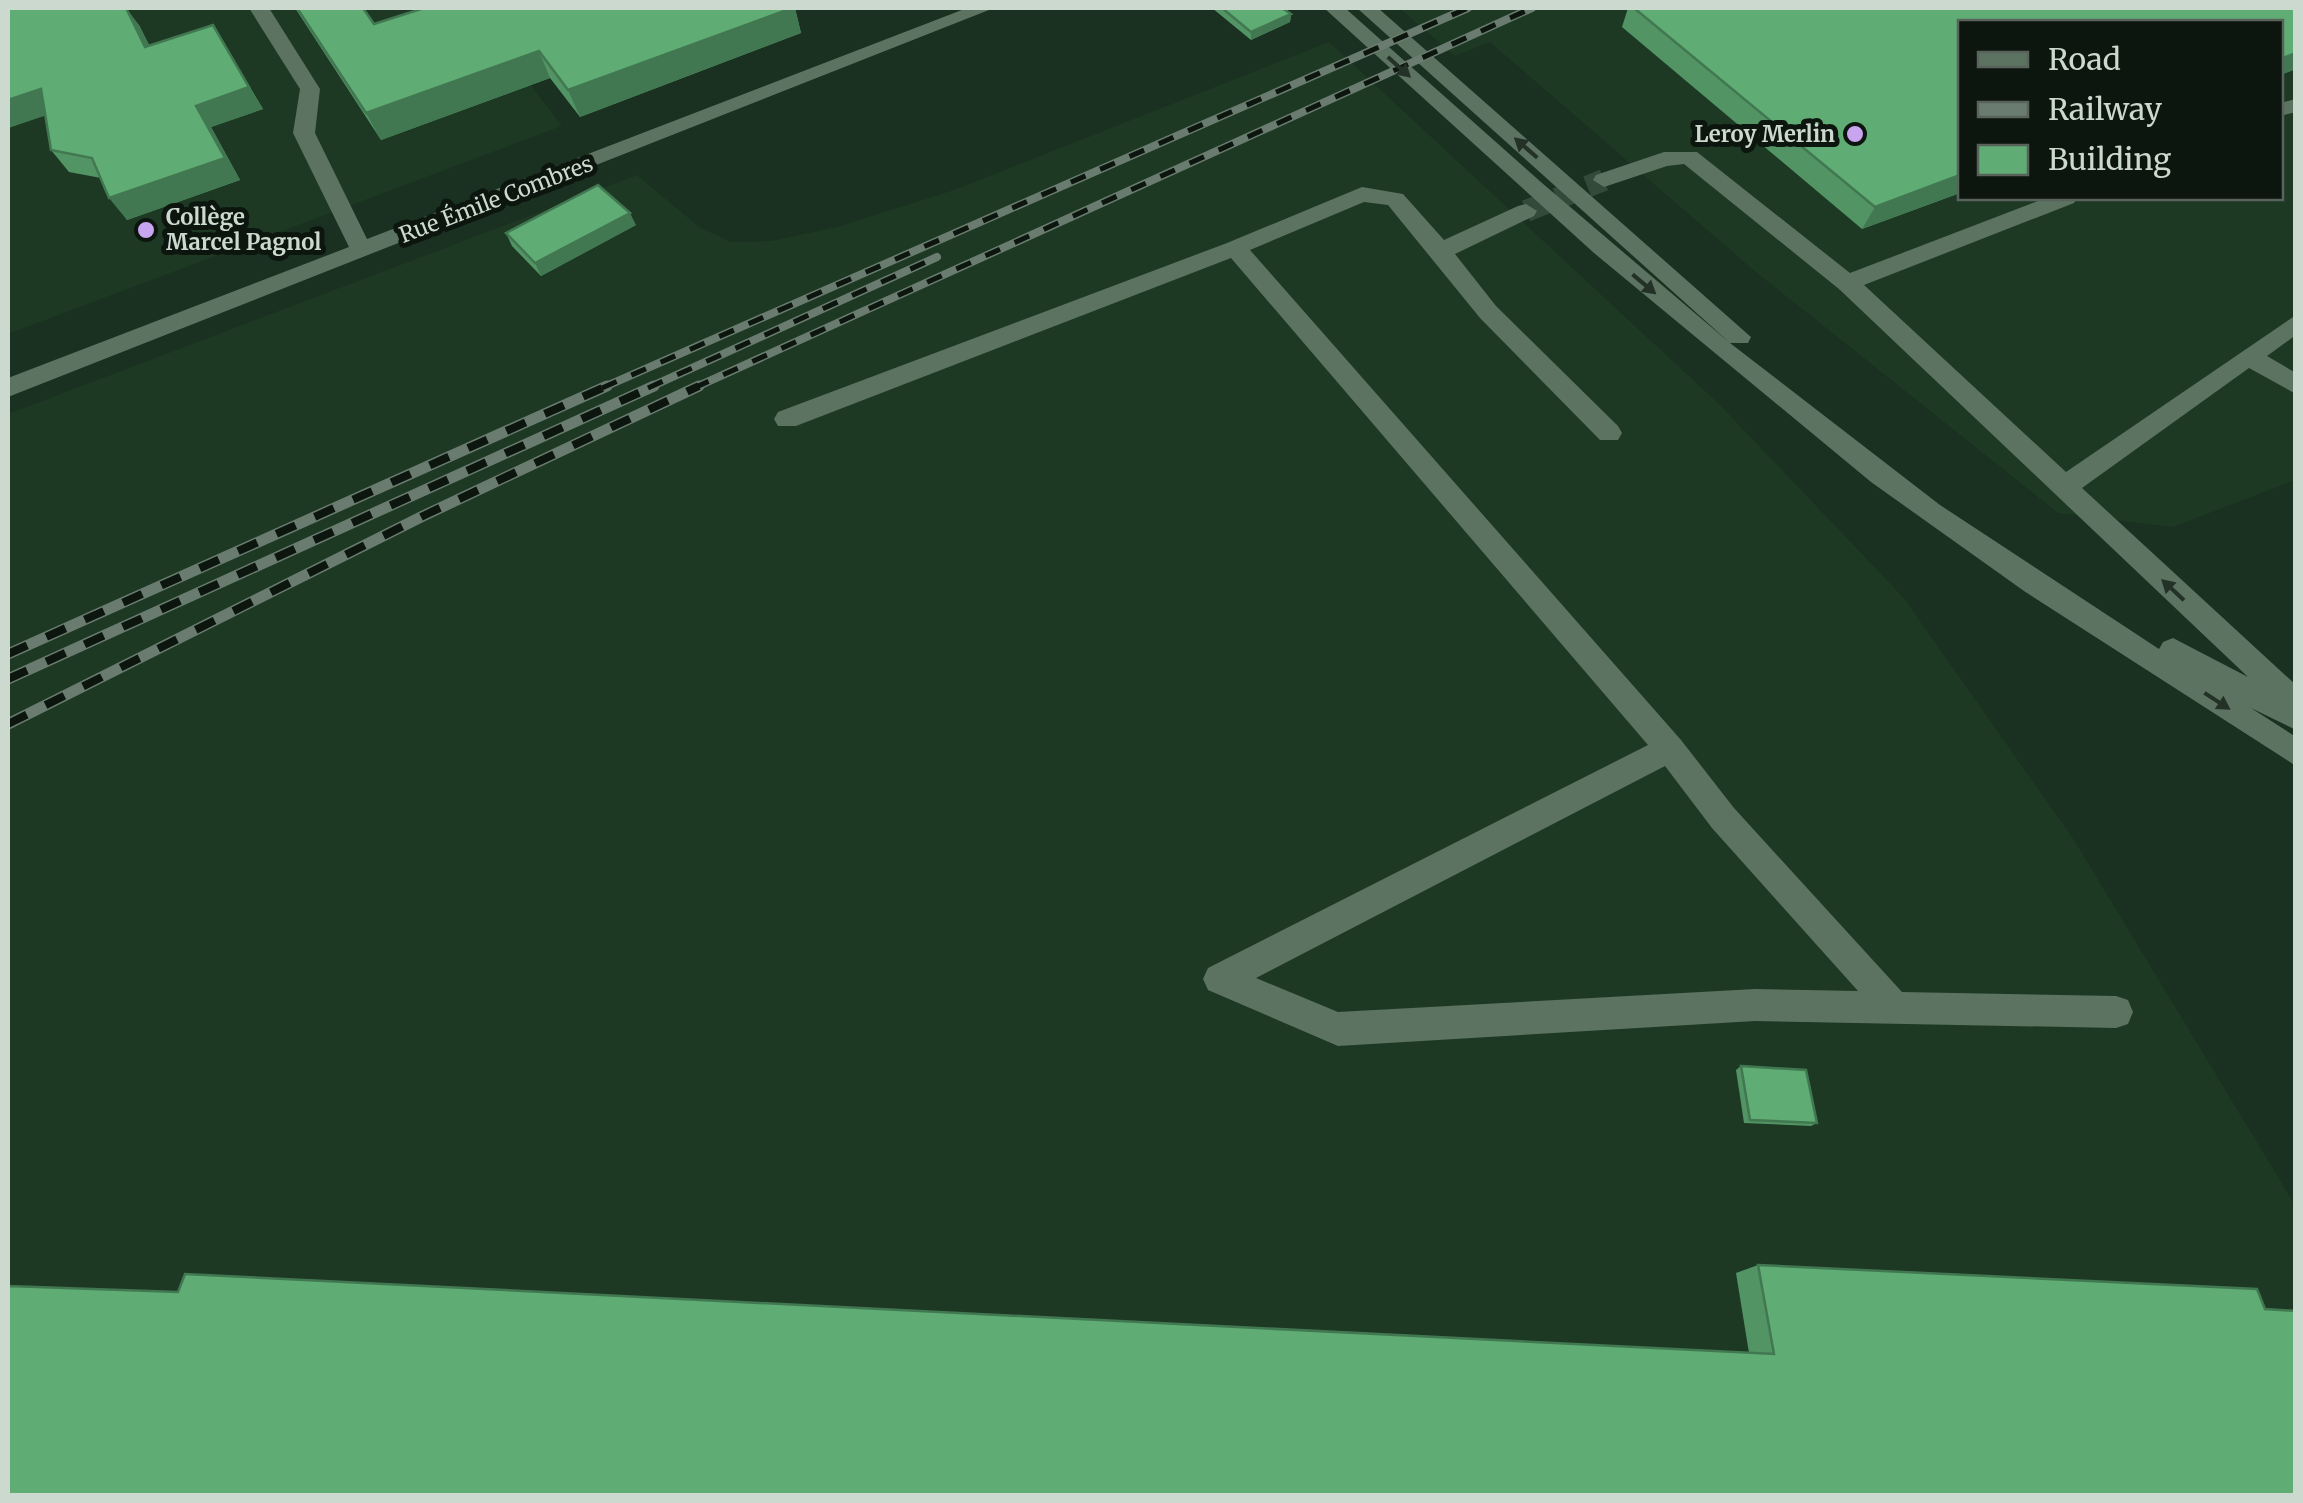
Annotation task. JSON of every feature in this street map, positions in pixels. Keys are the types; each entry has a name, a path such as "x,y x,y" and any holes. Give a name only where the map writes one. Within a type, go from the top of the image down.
{"street":[{"path":"259,8 310,90 304,133 363,251"},
{"name":"Rue Émile Combres","path":"8,388 984,8"},
{"path":"1334,8 1465,127 1528,199 1569,221 1880,476 2038,587 2296,752"},
{"path":"1367,8 1744,341 1912,476 2138,630 2296,718"},
{"path":"1604,180 1664,159 1689,157 1847,284 2296,704"},
{"path":"787,418 1235,248 1362,194 1395,199 1442,251 1488,312 1609,433"},
{"path":"1442,251 1528,199"},
{"path":"1847,284 2061,200"},
{"path":"1235,248 1670,749 1723,818 1895,1008"},
{"path":"2064,488 2296,322"},
{"path":"2248,356 2296,385"},
{"path":"1670,749 1220,979 1338,1029 1755,1004 2116,1012"}],"shaded area":[{"name":"Collège Marcel Pagnol","path":"113,8 471,8 562,126 8,334 8,40"},
{"path":"1399,8 2295,8 2295,480 2173,527 2058,513 1751,268 1490,42 1455,56"},
{"path":"1329,42 1720,405 1903,597 2074,840 2295,1205 2295,1495 8,1496 8,414 637,175 699,227 731,242 771,241 837,227 954,190"}],"building":[{"path":"8,8 126,8 145,47 213,25 249,87 196,106 225,158 109,198 92,158 51,150 41,89 8,100"},
{"path":"297,8 363,8 374,24 424,8 792,8 568,90 539,51 366,113"},
{"path":"1222,8 1282,8 1291,14 1251,32"},
{"name":"Leroy Merlin","path":"1634,8 2296,8 2296,53 2283,58 2283,20 1958,20 1958,176 1875,207"},
{"path":"598,185 630,213 535,263 506,233"},
{"path":"1741,1066 1806,1070 1817,1123 1750,1120"},
{"path":"1758,1265 2257,1289 2265,1309 2296,1311 2296,1496 8,1496 8,1286 178,1292 185,1274 1774,1354"}],"tunnel":[{"path":"1526,211 1604,180"}],"railway":[{"path":"602,388 1468,8"},
{"path":"694,388 1532,8"},
{"path":"648,388 937,257"},
{"path":"8,654 607,386"},
{"path":"8,679 654,386"},
{"path":"8,724 423,516 699,386"}],"place":[{"name":"Leroy Merlin","path":"1855,134"},
{"name":"Collège Marcel Pagnol","path":"146,230"}]}
